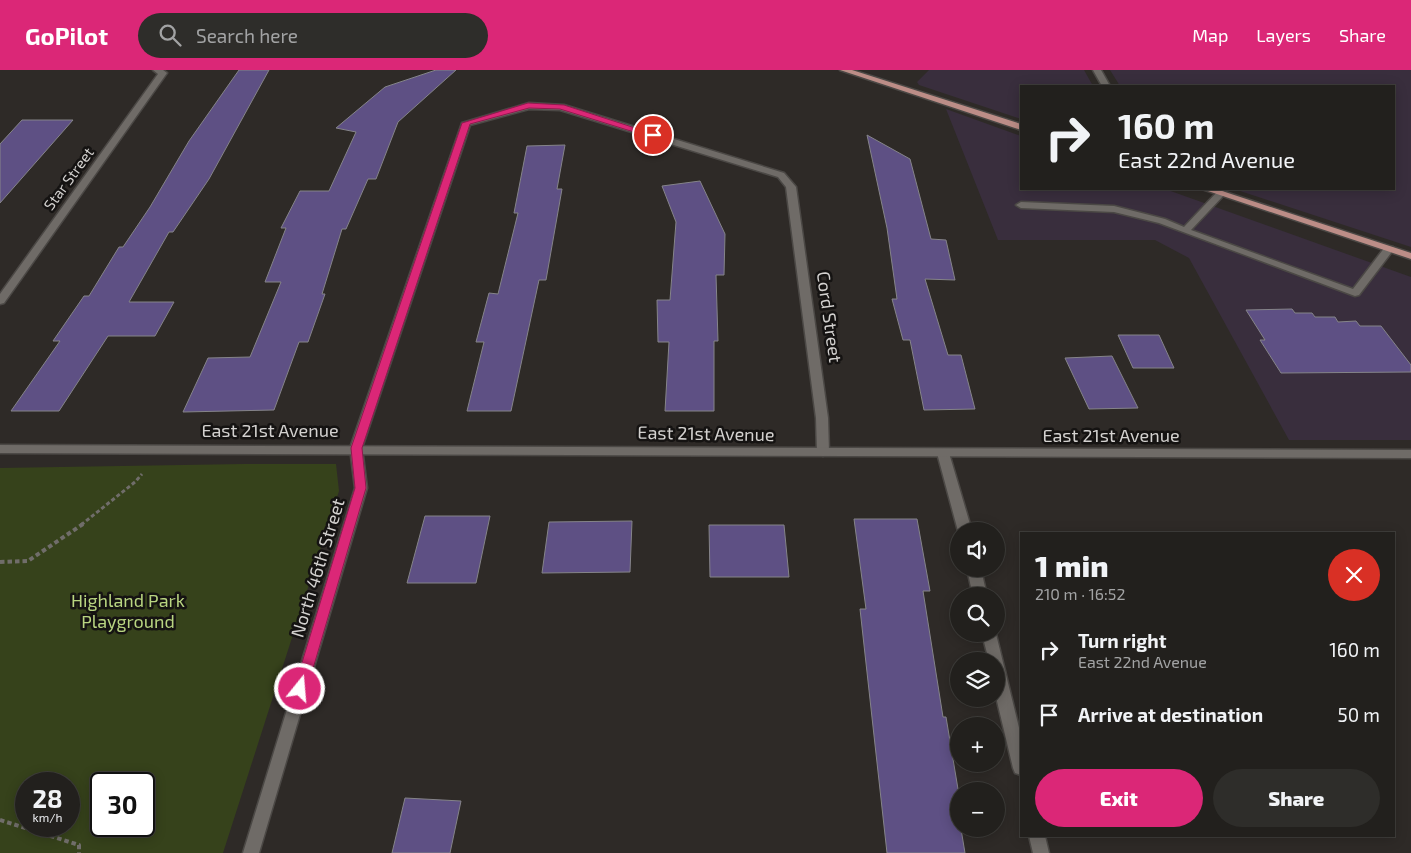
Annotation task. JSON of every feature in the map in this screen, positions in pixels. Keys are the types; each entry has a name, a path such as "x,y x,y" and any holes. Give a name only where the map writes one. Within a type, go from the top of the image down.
{"main road":[{"path":"844,70 1020,127"},
{"path":"1210,190 1411,256"}],"street":[{"path":"1097,70 1105,85"},
{"name":"Star Street","path":"0,301 160,72"},
{"name":"North 46th Street","path":"251,853 361,488 356,448 466,123 528,106 561,107 781,175 791,187"},
{"name":"Cord Street","path":"791,187 822,418 823,452"},
{"path":"1185,231 1220,193"},
{"path":"1021,205 1114,209 1162,221 1355,293 1389,249"},
{"name":"East 21st Avenue","path":"0,449 356,448 943,453 1411,454"},
{"path":"943,453 952,480 962,522"},
{"path":"1005,701 1020,764"},
{"path":"1038,837 1042,853"}],"path":[{"path":"0,562 28,561 89,520 135,482 163,448"},
{"path":"0,820 79,845 79,853"}],"shaded area":[{"path":"929,70 1084,70 1092,85 1020,85 1020,119 919,85 917,82"},
{"path":"1110,70 1411,70 1411,247 1237,190 1395,190 1395,85 1119,85"},
{"path":"946,109 1020,136 1020,190 1168,190 1411,277 1411,440 1289,440 1189,258 1155,240 998,240"}],"green space":[{"name":"Highland Park Playground","path":"336,464 339,491 223,853 0,853 0,468"}],"building":[{"path":"239,70 269,70 209,179 173,232 169,232 129,302 174,302 155,336 108,336 59,411 11,411 60,341 53,341 84,296 89,296 119,247 123,247 150,207 189,141"},
{"path":"436,70 456,70 398,122 376,179 368,179 346,229 342,229 322,294 325,294 308,342 299,342 274,410 183,412 208,358 250,357 281,282 265,282 286,228 281,228 300,191 329,191 356,132 336,128 385,87"},
{"path":"22,120 73,120 0,203 0,144"},
{"path":"867,135 910,159 931,239 946,240 955,280 925,279 948,355 961,355 975,409 924,410 910,340 903,340 892,299 897,299 887,228"},
{"path":"565,145 557,189 562,189 546,280 539,280 511,411 467,411 484,342 476,342 489,293 498,294 518,213 514,213 527,146"},
{"path":"700,181 725,234 724,275 716,275 718,341 714,341 714,411 665,411 669,342 658,342 657,300 670,300 676,222 662,186"},
{"path":"1292,309 1295,313 1312,313 1315,317 1335,317 1338,322 1356,321 1360,326 1381,326 1411,365 1411,372 1281,373 1260,340 1265,340 1246,310"},
{"path":"1118,335 1159,335 1174,368 1133,368"},
{"path":"1112,356 1138,408 1089,409 1065,358"},
{"path":"425,516 490,516 476,583 407,583"},
{"path":"854,519 917,519 930,591 923,591 943,717 946,717 950,741 950,772 955,772 957,782 950,782 950,837 962,837 965,853 887,853 860,609 866,609"},
{"path":"632,521 630,572 542,573 549,522"},
{"path":"709,525 784,525 789,577 710,577"},
{"path":"405,798 461,801 450,853 392,853"}],"route":[{"path":"300,689 361,488 356,448 466,123 528,106 561,107 653,135"}]}
